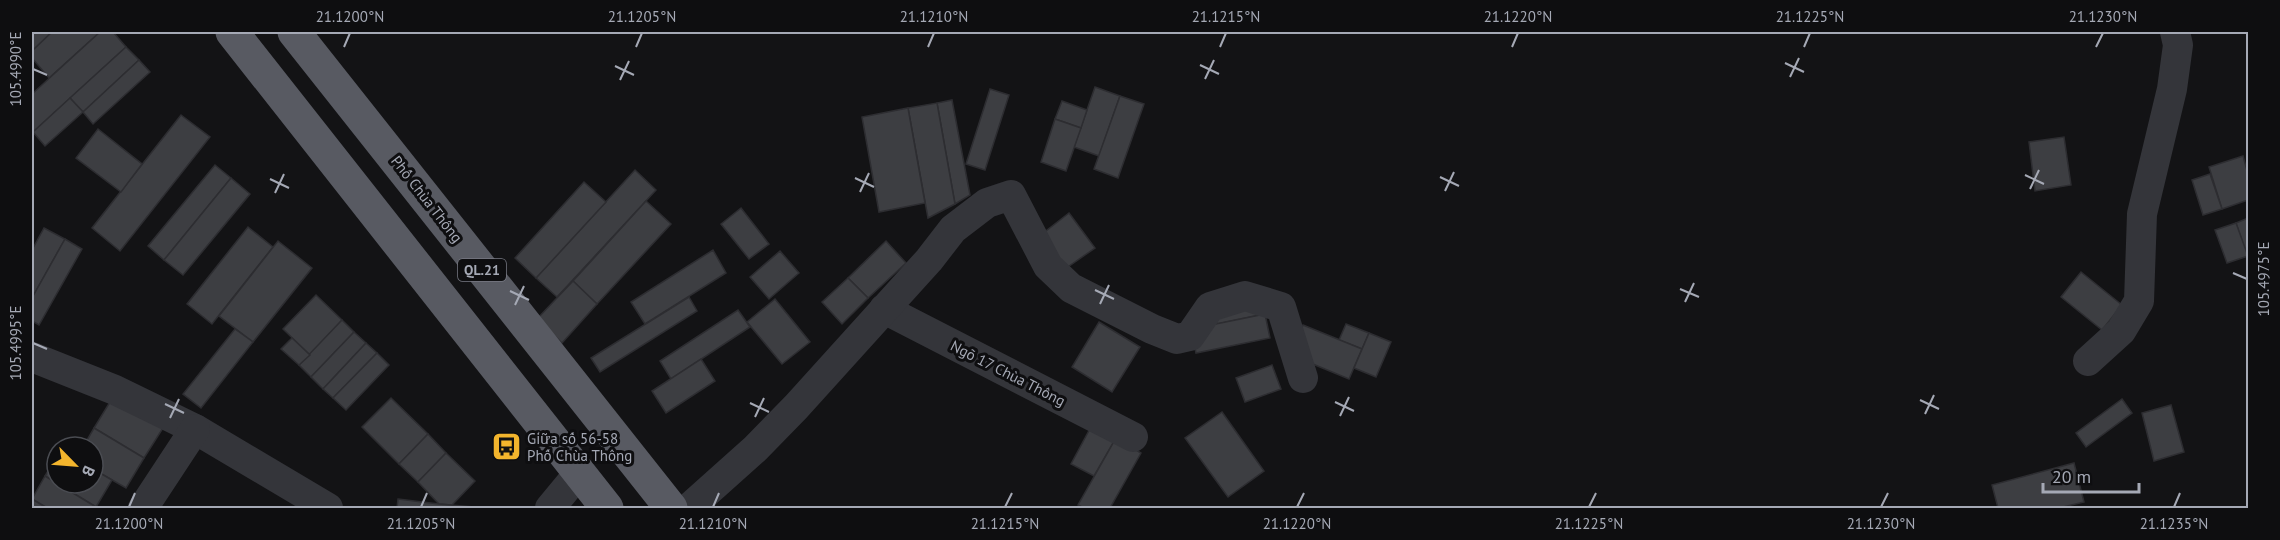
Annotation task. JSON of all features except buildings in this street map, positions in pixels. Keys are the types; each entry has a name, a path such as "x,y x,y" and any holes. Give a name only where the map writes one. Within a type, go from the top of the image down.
{"highway":[{"path":"232,32 607,508"},
{"name":"Phố Chùa Thông","path":"294,32 670,508"}],"street":[{"path":"2088,361 2121,331 2139,301 2142,214 2172,89 2176,38"},
{"path":"689,508 755,449 929,260 953,229 987,203 1011,195 1048,266 1071,288 1152,329 1177,339 1190,336 1210,307 1245,297 1281,307 1303,378"},
{"name":"Ngõ 17 Chùa Thông","path":"884,309 1133,437"},
{"path":"32,357 115,390 195,429 328,508"},
{"path":"143,508 195,429"},
{"path":"550,508 579,472"}],"place":[{"name":"Giữa số 56-58 Phố Chùa Thông","path":"506,447"}]}
